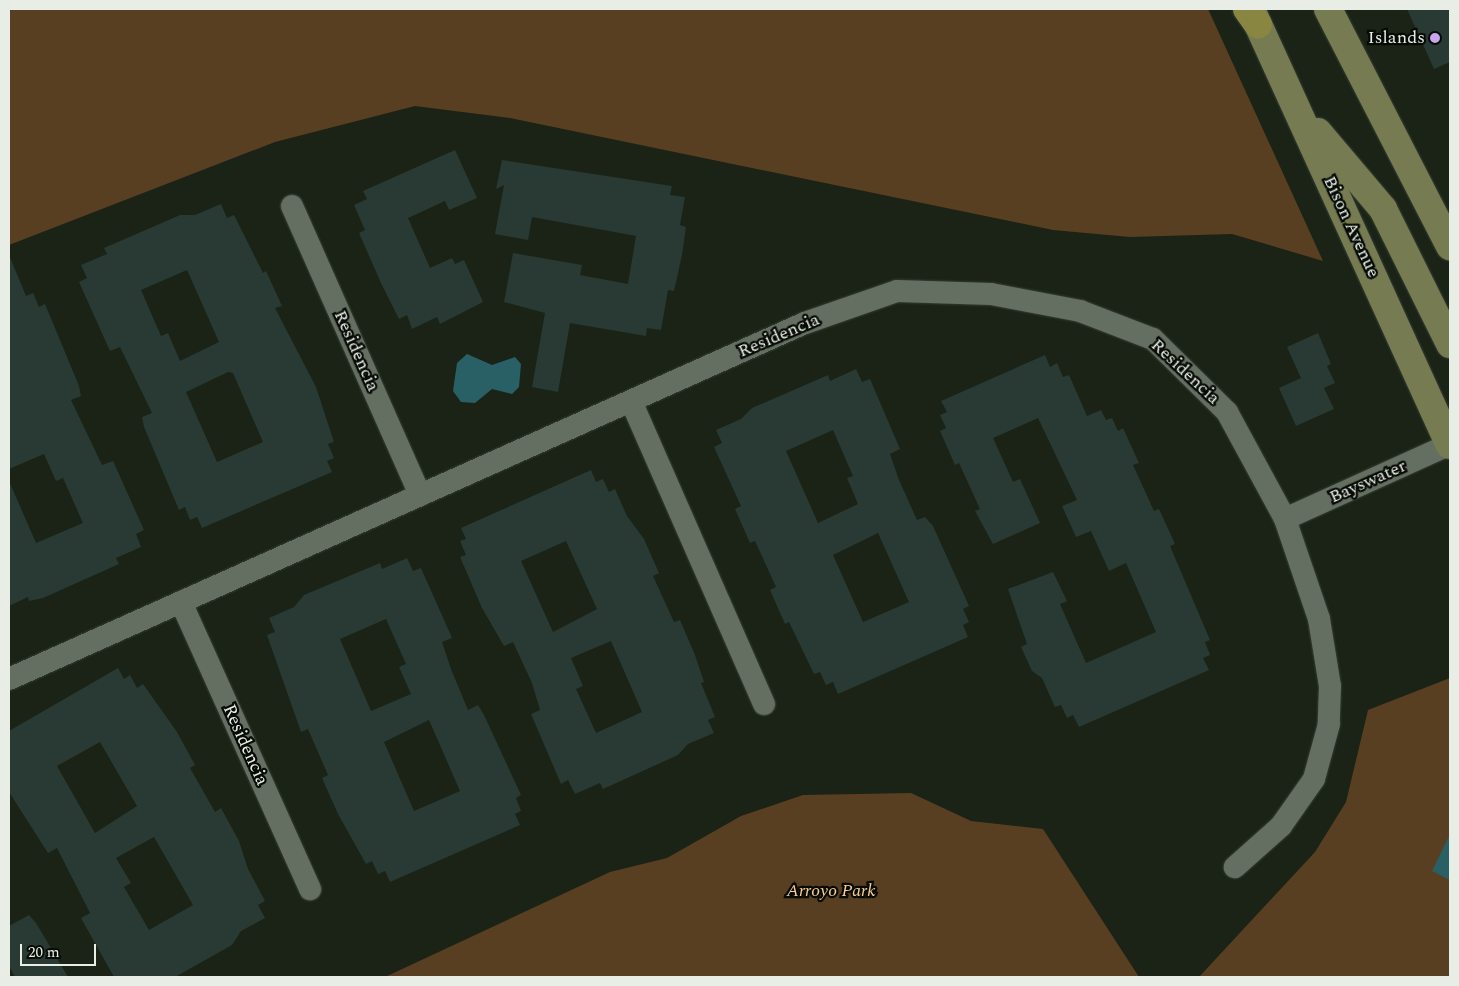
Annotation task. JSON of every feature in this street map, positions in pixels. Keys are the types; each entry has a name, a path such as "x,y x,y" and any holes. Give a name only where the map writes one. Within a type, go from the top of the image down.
{"main road":[{"path":"1328,9 1450,246"},
{"name":"Bison Avenue","path":"1252,14 1450,445"},
{"path":"1295,107 1383,209 1450,344"}],"street":[{"name":"Residencia","path":"292,206 420,495"},
{"name":"Residencia","path":"9,679 805,323 898,291 991,294 1080,311 1154,339 1227,412 1285,519 1320,619 1330,686 1329,724 1314,779 1281,826 1235,867"},
{"path":"631,401 764,704"},
{"name":"Bayswater","path":"1285,519 1450,445"},
{"name":"Residencia","path":"181,602 310,889"}],"green space":[{"path":"14,9 1208,9 1323,261 1232,234 1130,237 1053,230 510,118 415,106 275,142 9,245 9,11"},
{"path":"1450,678 1450,977 1199,977 1315,852 1346,802 1368,710"},
{"name":"Arroyo Park","path":"911,793 971,821 1043,829 1139,977 385,977 610,872 667,858 741,816 803,795"}],"water":[{"path":"467,354 492,365 515,357 521,364 519,387 512,394 492,389 475,403 461,402 453,391 457,363"},
{"path":"1450,834 1450,880 1432,871"}],"building":[{"name":"Islands","path":"1407,9 1450,9 1450,62 1434,69"},
{"path":"455,150 477,198 449,210 445,201 408,218 430,268 452,258 455,264 464,260 483,302 440,324 437,317 412,329 407,315 399,319 381,283 359,233 365,230 354,205 367,199 363,191"},
{"path":"502,160 672,186 670,195 685,197 680,225 686,227 682,255 674,291 668,290 661,330 647,328 646,336 570,323 558,392 532,387 545,313 504,302 513,253 582,265 580,275 628,284 636,236 532,217 528,240 495,234 504,185 496,189"},
{"path":"221,204 227,218 234,215 263,273 266,271 282,306 275,308 316,387 334,442 328,444 334,458 327,461 332,472 202,528 197,517 190,520 185,507 179,510 144,427 142,417 152,413 120,347 110,351 79,282 87,278 81,265 107,254 104,248 180,215 195,215","holes":["187,270 219,342 180,361 168,333 161,336 141,290","228,372 233,373 263,442 217,462 186,392"]},
{"path":"9,255 26,296 33,293 39,307 45,304 79,386 81,396 71,400 102,465 113,461 144,530 136,534 141,547 116,558 119,564 43,598 29,601 28,597 9,606 9,481 36,543 83,523 63,478 56,481 44,454 9,469"},
{"path":"1318,333 1331,364 1327,366 1335,383 1324,388 1334,409 1296,426 1279,388 1301,378 1287,347"},
{"path":"1045,355 1050,367 1057,363 1063,377 1069,375 1087,416 1101,410 1106,420 1112,418 1118,431 1123,428 1139,463 1133,465 1154,511 1159,509 1175,544 1170,546 1210,640 1205,642 1210,655 1203,658 1209,670 1079,727 1073,715 1067,718 1061,705 1055,707 1042,678 1032,671 1021,647 1027,644 1008,589 1053,572 1067,601 1060,604 1086,663 1156,632 1126,563 1109,571 1091,531 1076,537 1062,506 1077,500 1038,418 993,438 1013,482 1020,479 1040,523 993,544 975,511 980,509 959,463 955,465 940,431 946,428 940,415 947,412 941,401"},
{"path":"856,369 862,382 870,379 900,449 890,454 899,480 917,520 925,517 933,526 969,606 963,609 969,622 963,625 968,637 838,694 833,682 826,685 820,672 814,674 789,622 785,624 770,590 776,587 755,541 750,543 735,509 741,506 714,447 722,443 716,430 741,419 752,408 828,375 830,381","holes":["833,430 853,476 847,478 858,504 818,523 786,451","878,533 909,602 863,622 833,555"]},
{"path":"591,470 596,482 603,479 609,492 615,489 627,516 644,539 659,573 653,576 674,622 680,620 695,655 704,682 701,683 715,717 708,720 714,733 688,744 678,755 603,789 600,783 575,794 568,780 561,784 531,714 540,710 532,683 513,642 504,646 482,608 460,557 466,555 460,541 466,539 461,528","holes":["566,541 597,609 553,632 521,561","611,641 642,712 596,733 576,689 583,686 571,658"]},
{"path":"407,558 413,571 421,568 452,638 442,642 468,710 478,705 521,795 516,798 521,811 515,814 520,825 390,882 385,871 378,874 372,861 366,864 338,814 322,778 328,775 308,729 301,732 267,635 275,632 269,618 294,607 304,595 380,563 382,569","holes":["386,619 406,664 399,667 411,694 371,711 340,639","429,720 460,791 414,811 384,742"]},
{"path":"118,668 124,679 130,675 137,688 143,684 177,732 195,765 190,768 215,812 221,808 239,841 248,869 265,901 258,905 265,918 241,931 232,945 175,977 114,977 81,918 90,913 57,848 48,853 9,792 9,731","holes":["100,742 137,806 95,833 57,766","154,837 193,905 149,930 124,887 131,883 116,858"]},
{"path":"29,915 36,923 68,977 15,977 9,966 9,926"}],"place":[{"name":"Islands","path":"1435,38"}]}
